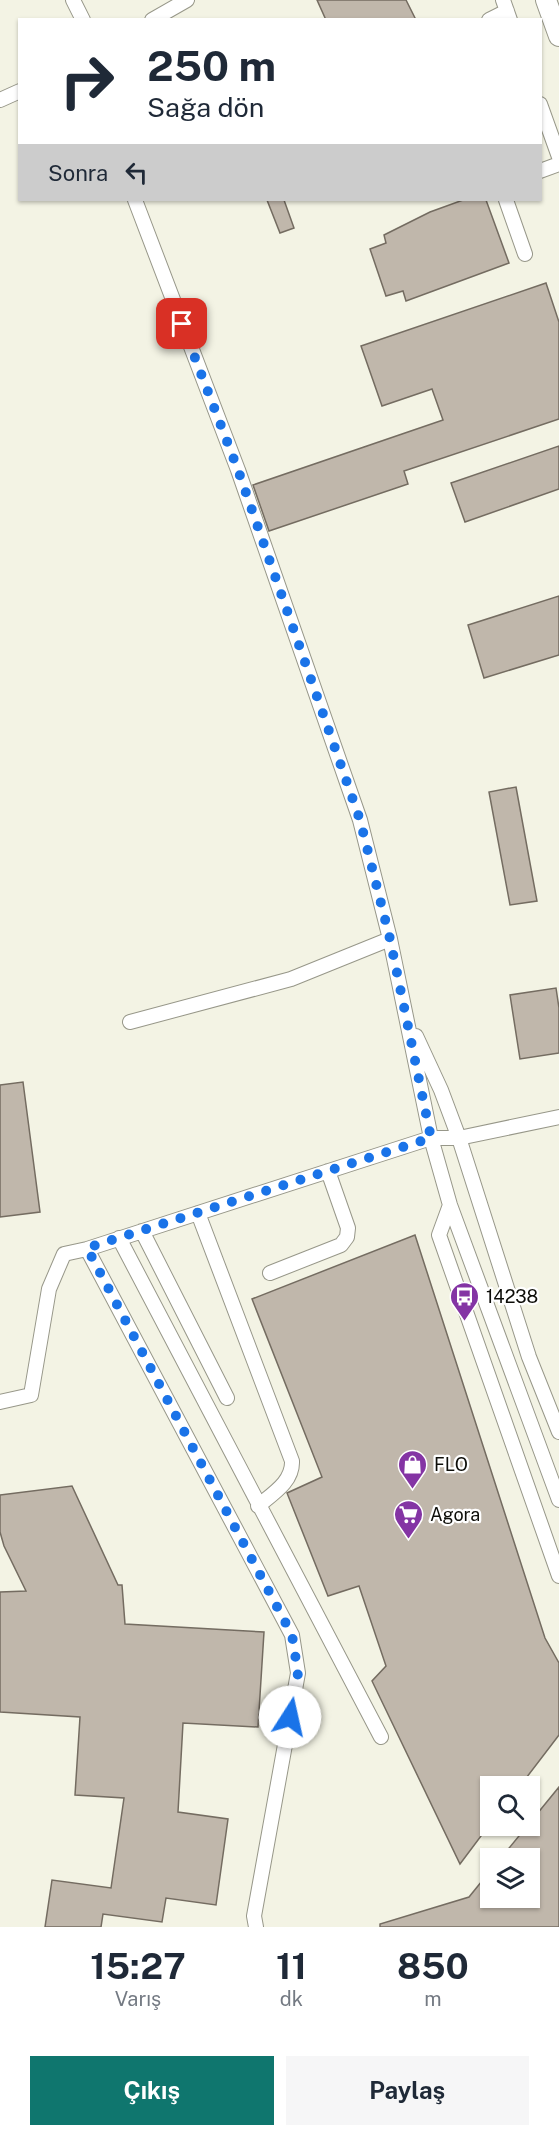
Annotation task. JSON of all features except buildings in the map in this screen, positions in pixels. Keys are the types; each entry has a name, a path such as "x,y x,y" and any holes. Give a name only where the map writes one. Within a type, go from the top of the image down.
{"highway":[{"path":"546,0 559,36"}],"street":[{"path":"73,0 81,18"},
{"path":"156,18 187,0"},
{"path":"493,18 507,10"},
{"path":"0,100 18,92"},
{"path":"542,110 559,157"},
{"path":"542,170 559,164"},
{"path":"135,201 238,470 360,820 390,939 431,1138 450,1205 559,1500"},
{"path":"506,201 525,254"},
{"path":"130,1022 291,979 390,939"},
{"path":"406,1015 441,1089 459,1138 529,1357 559,1432"},
{"path":"0,1402 31,1395 49,1289 64,1254 431,1138 459,1138 559,1117"},
{"path":"270,1273 341,1245 344,1241 348,1228 328,1172"},
{"path":"450,1205 439,1235 559,1576"},
{"path":"198,1213 292,1461 292,1471 287,1480 258,1506"},
{"path":"142,1231 227,1398"},
{"path":"119,1238 381,1737"},
{"path":"87,1248 292,1635 298,1673 254,1916 256,1927"}],"place":[{"name":"14238","path":"465,1322"},
{"name":"FLO","path":"413,1490"},
{"name":"Agora","path":"409,1540"}],"route":[{"path":"182,324 238,470 360,820 390,939 431,1138 87,1248 292,1635 298,1673 290,1717"}]}
